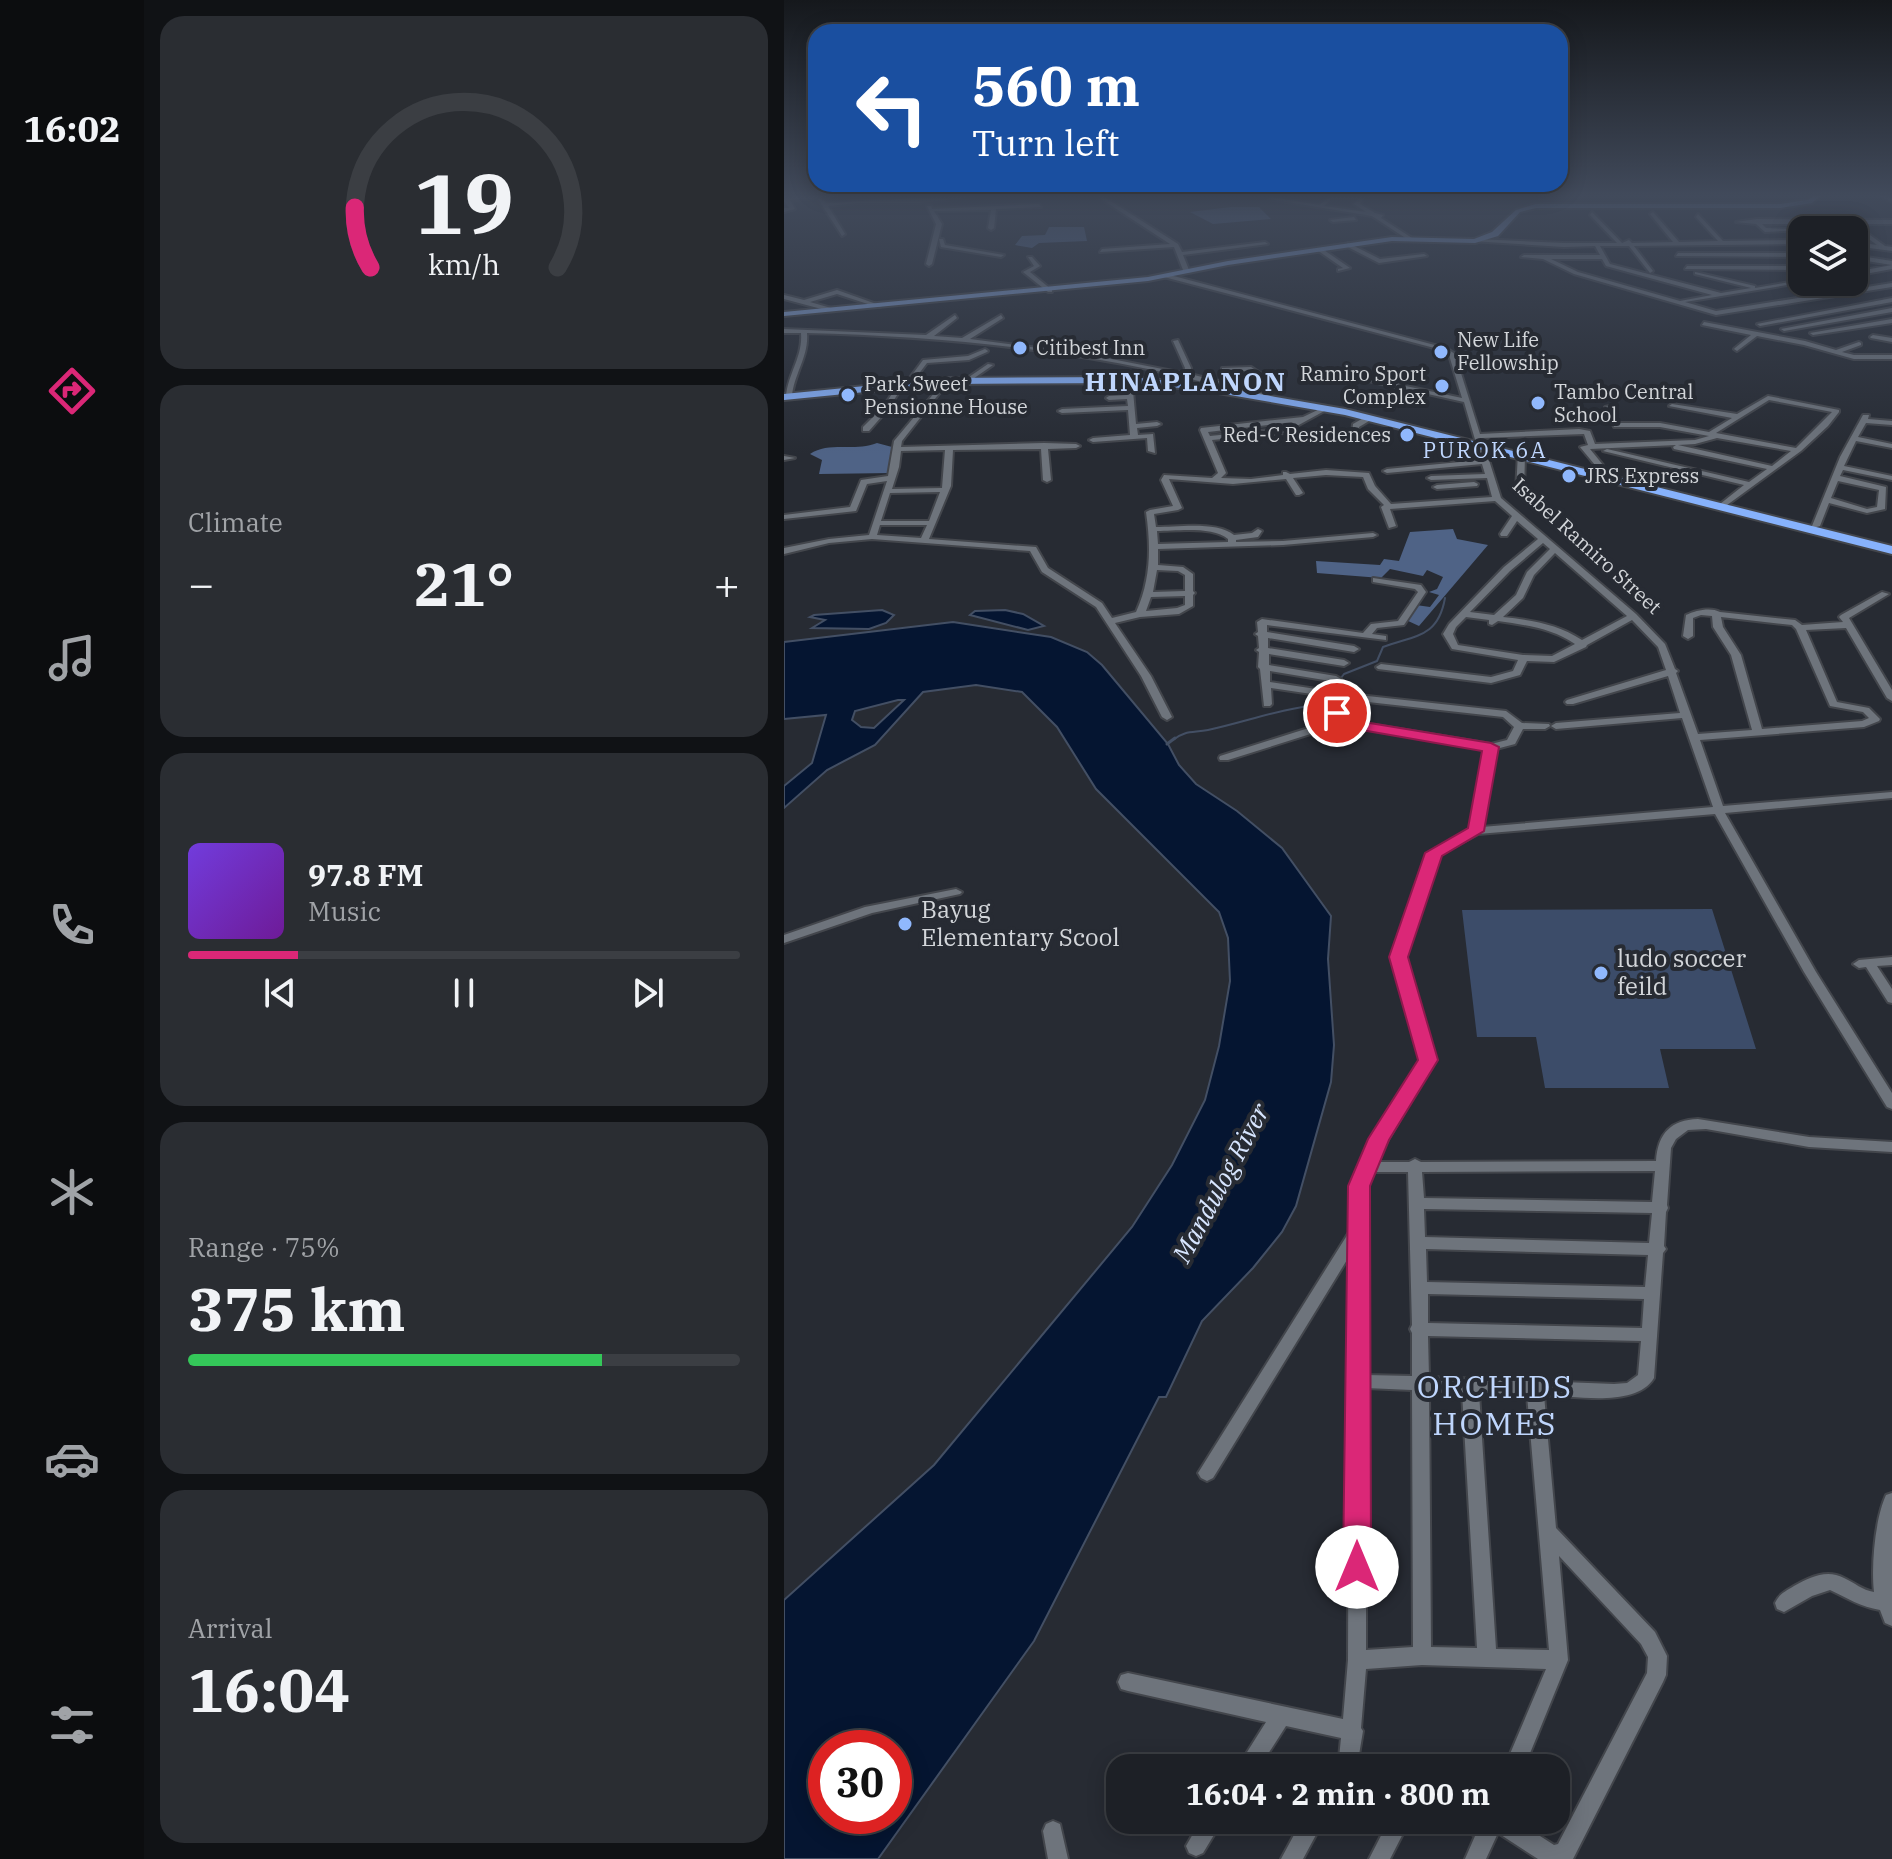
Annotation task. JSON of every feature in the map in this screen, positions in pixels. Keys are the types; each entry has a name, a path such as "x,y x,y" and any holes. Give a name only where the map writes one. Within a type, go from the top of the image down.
{"highway":[{"path":"945,383 968,380 1205,384 1477,440 1521,455 1892,548"},
{"path":"786,397 945,383 1129,382 1272,397"},
{"path":"1723,506 1816,526 1892,548"}],"main road":[{"path":"784,314 1046,291 1136,280"}],"street":[{"path":"1034,280 1054,302"},
{"name":"Isabel Ramiro Street","path":"1179,280 1348,327 1444,349 1452,354 1497,499 1656,638 1673,671 1699,758 1721,815 1810,972 1892,1104"},
{"path":"1600,280 1724,313 1892,285"},
{"path":"1662,280 1721,295"},
{"path":"1730,280 1761,288"},
{"path":"1679,302 1788,284"},
{"path":"805,302 837,292 879,306"},
{"path":"784,297 829,309"},
{"path":"1892,300 1758,323 1816,336 1892,316"},
{"path":"1866,304 1892,316"},
{"path":"1784,329 1882,311"},
{"path":"929,336 955,317"},
{"path":"965,339 1001,317"},
{"path":"1704,324 1860,358 1892,357"},
{"path":"784,331 913,331 929,336 1112,360 1186,375 1205,384 1230,386 1272,397"},
{"path":"786,397 805,353 804,331"},
{"path":"1880,332 1892,334"},
{"path":"1737,349 1756,334"},
{"path":"1873,337 1892,340"},
{"path":"1176,341 1188,368 1186,375"},
{"path":"1838,351 1859,344"},
{"path":"866,429 925,361 969,358 985,351"},
{"path":"1882,356 1892,367"},
{"path":"968,380 990,365"},
{"path":"1224,369 1246,368 1264,378 1230,386"},
{"path":"1340,374 1467,401"},
{"path":"1129,382 1134,436"},
{"path":"872,537 892,478 896,449 907,427 945,383"},
{"path":"1109,398 1129,397"},
{"path":"1589,447 1702,441 1735,416 1768,398 1837,411 1796,450 1723,506"},
{"path":"1672,406 1735,416"},
{"path":"1608,407 1617,425 1660,425 1796,450"},
{"path":"1062,411 1130,408"},
{"path":"1214,480 1222,473 1208,438 1202,432 1303,419 1326,408"},
{"path":"1355,432 1356,426 1370,418"},
{"path":"1816,526 1840,467 1866,419 1892,423"},
{"path":"1134,426 1157,424"},
{"path":"1477,440 1579,431 1587,433 1589,447 1599,465 1599,474"},
{"path":"1093,440 1150,436 1152,451"},
{"path":"1856,439 1892,446"},
{"path":"896,449 1030,441 1044,445 1076,446"},
{"path":"1661,444 1772,468"},
{"path":"1044,445 1047,480"},
{"path":"1589,447 1748,484"},
{"path":"925,539 945,490 949,448"},
{"path":"1520,491 1521,455"},
{"path":"1387,471 1484,462"},
{"path":"1840,467 1892,478"},
{"path":"1140,614 1155,567 1156,547 1150,512 1178,508 1165,480 1167,477 1234,482 1332,470 1366,475 1371,487 1388,505"},
{"path":"1286,474 1299,493"},
{"path":"784,517 853,509 864,482 892,478"},
{"path":"1431,478 1489,479"},
{"path":"1828,500 1867,511 1881,509 1883,489 1837,478"},
{"path":"1437,487 1489,479"},
{"path":"888,491 945,490"},
{"path":"1392,526 1384,508 1388,505 1497,499"},
{"path":"1504,534 1516,517"},
{"path":"877,523 933,523"},
{"path":"1153,529 1221,530 1232,541"},
{"path":"1232,541 1258,534 1258,531"},
{"path":"1156,547 1373,535"},
{"path":"784,551 829,541 872,537 1033,549 1045,570 1099,605 1112,621 1167,717"},
{"path":"1543,539 1507,569 1448,634 1455,647 1523,658 1554,659 1633,616"},
{"path":"1491,622 1520,596 1530,574 1554,549"},
{"path":"1112,621 1140,614 1186,609 1191,581 1185,571 1155,567"},
{"path":"1365,636 1374,626 1401,623 1422,592 1418,587 1376,580"},
{"path":"1147,595 1191,593"},
{"path":"1885,594 1845,614 1846,625 1892,698"},
{"path":"1870,601 1892,603"},
{"path":"1688,636 1689,617 1716,612 1787,621 1800,628 1846,625"},
{"path":"1716,612 1718,627 1736,655 1758,732"},
{"path":"1466,614 1491,622 1562,629 1583,645"},
{"path":"1267,704 1260,634 1262,622 1268,620 1383,638"},
{"path":"1695,737 1864,724 1875,719 1866,710 1833,704 1800,628"},
{"path":"1260,634 1354,649"},
{"path":"1261,650 1344,663"},
{"path":"1381,667 1491,680 1517,673 1523,658"},
{"path":"1263,667 1336,679"},
{"path":"1570,702 1673,671"},
{"path":"1266,684 1506,714 1519,726 1687,715"},
{"path":"1337,695 1339,722"},
{"path":"1224,758 1339,722 1491,747 1511,742 1519,726"},
{"path":"1476,831 1491,747"},
{"path":"1353,1754 1357,1660 1359,1186 1365,1167 1428,1060 1398,963 1427,866 1440,848 1476,831 1721,815 1892,795"},
{"path":"784,939 869,910 956,892"},
{"path":"1892,961 1864,963 1892,999"},
{"path":"1356,1381 1631,1389 1646,1378 1663,1166 1667,1139 1673,1130 1692,1123 1809,1142 1892,1147"},
{"path":"1365,1167 1415,1164 1663,1166"},
{"path":"1415,1164 1420,1288 1418,1383 1422,1656"},
{"path":"1418,1203 1661,1208"},
{"path":"1207,1473 1358,1230"},
{"path":"1418,1243 1658,1249"},
{"path":"1420,1288 1653,1293"},
{"path":"1418,1329 1648,1335"},
{"path":"1470,1385 1487,1658"},
{"path":"1520,1754 1559,1660 1535,1388"},
{"path":"1888,1610 1882,1563 1892,1501"},
{"path":"1511,1834 1552,1856 1565,1852 1656,1675 1658,1656 1648,1638 1549,1533"},
{"path":"1784,1603 1821,1579 1830,1580 1888,1610"},
{"path":"1357,1660 1422,1656 1559,1660"},
{"path":"1128,1682 1353,1731"},
{"path":"1256,1754 1281,1716"},
{"path":"1053,1831 1058,1859"},
{"path":"1196,1846 1204,1834"},
{"path":"1291,1859 1306,1834"},
{"path":"1379,1859 1392,1834"},
{"path":"1475,1859 1487,1834"}],"shaded area":[{"path":"877,443 892,447 892,473 819,474 822,460 810,454 825,448"},
{"path":"1453,529 1457,539 1488,545 1419,626 1406,620 1416,605 1430,607 1439,595 1429,592 1437,589 1443,577 1427,570 1423,576 1390,569 1381,578 1317,573 1316,561 1380,565 1384,559 1399,561 1410,532"},
{"name":"ludo soccer feild","path":"1712,909 1756,1049 1660,1049 1669,1088 1545,1088 1536,1037 1477,1037 1462,910"}],"water":[{"path":"882,610 894,615 886,623 869,629 812,628 825,620 810,617 814,615"},
{"path":"1005,610 1023,614 1044,626 1028,630 970,615 975,611"},
{"name":"Mandulog River","path":"953,622 1051,637 1087,652 1102,665 1168,744 1179,765 1196,784 1237,811 1282,848 1331,916 1328,959 1334,1045 1331,1082 1296,1206 1282,1232 1253,1268 1202,1321 1166,1397 1159,1397 1034,1641 912,1811 912,1730 808,1730 808,1834 896,1834 878,1859 784,1859 784,1600 934,1465 1132,1227 1172,1165 1205,1100 1219,1046 1230,981 1228,938 1219,912 1096,789 1057,727 1022,692 976,685 923,692 875,745 827,770 784,808 784,786 812,763 826,715 784,719 784,642","holes":["904,700 874,728 861,727 852,720 855,711"]}],"waterway":[{"path":"1173,740 1186,733 1320,705 1344,674 1377,661 1383,647 1415,637 1431,628 1442,611 1445,598"},
{"path":"1167,744 1175,738"}],"place":[{"name":"Citibest Inn","path":"1020,348"},
{"name":"New Life Fellowship","path":"1441,352"},
{"name":"Ramiro Sport Complex","path":"1442,386"},
{"name":"Park Sweet Pensionne House","path":"848,395"},
{"name":"Tambo Central School","path":"1538,403"},
{"name":"Red-C Residences","path":"1407,435"},
{"name":"JRS Express","path":"1569,476"},
{"name":"Bayug Elementary Scool","path":"905,924"},
{"name":"ludo soccer feild","path":"1601,973"}],"district":[{"name":"HINAPLANON","path":"1186,382"},
{"name":"PUROK 6A","path":"1485,450"},
{"name":"ORCHIDS HOMES","path":"1495,1406"}],"route":[{"path":"1337,713 1339,722 1491,747 1476,831 1461,836 1434,853 1398,957 1428,1060 1379,1139 1359,1186 1357,1567"}]}
